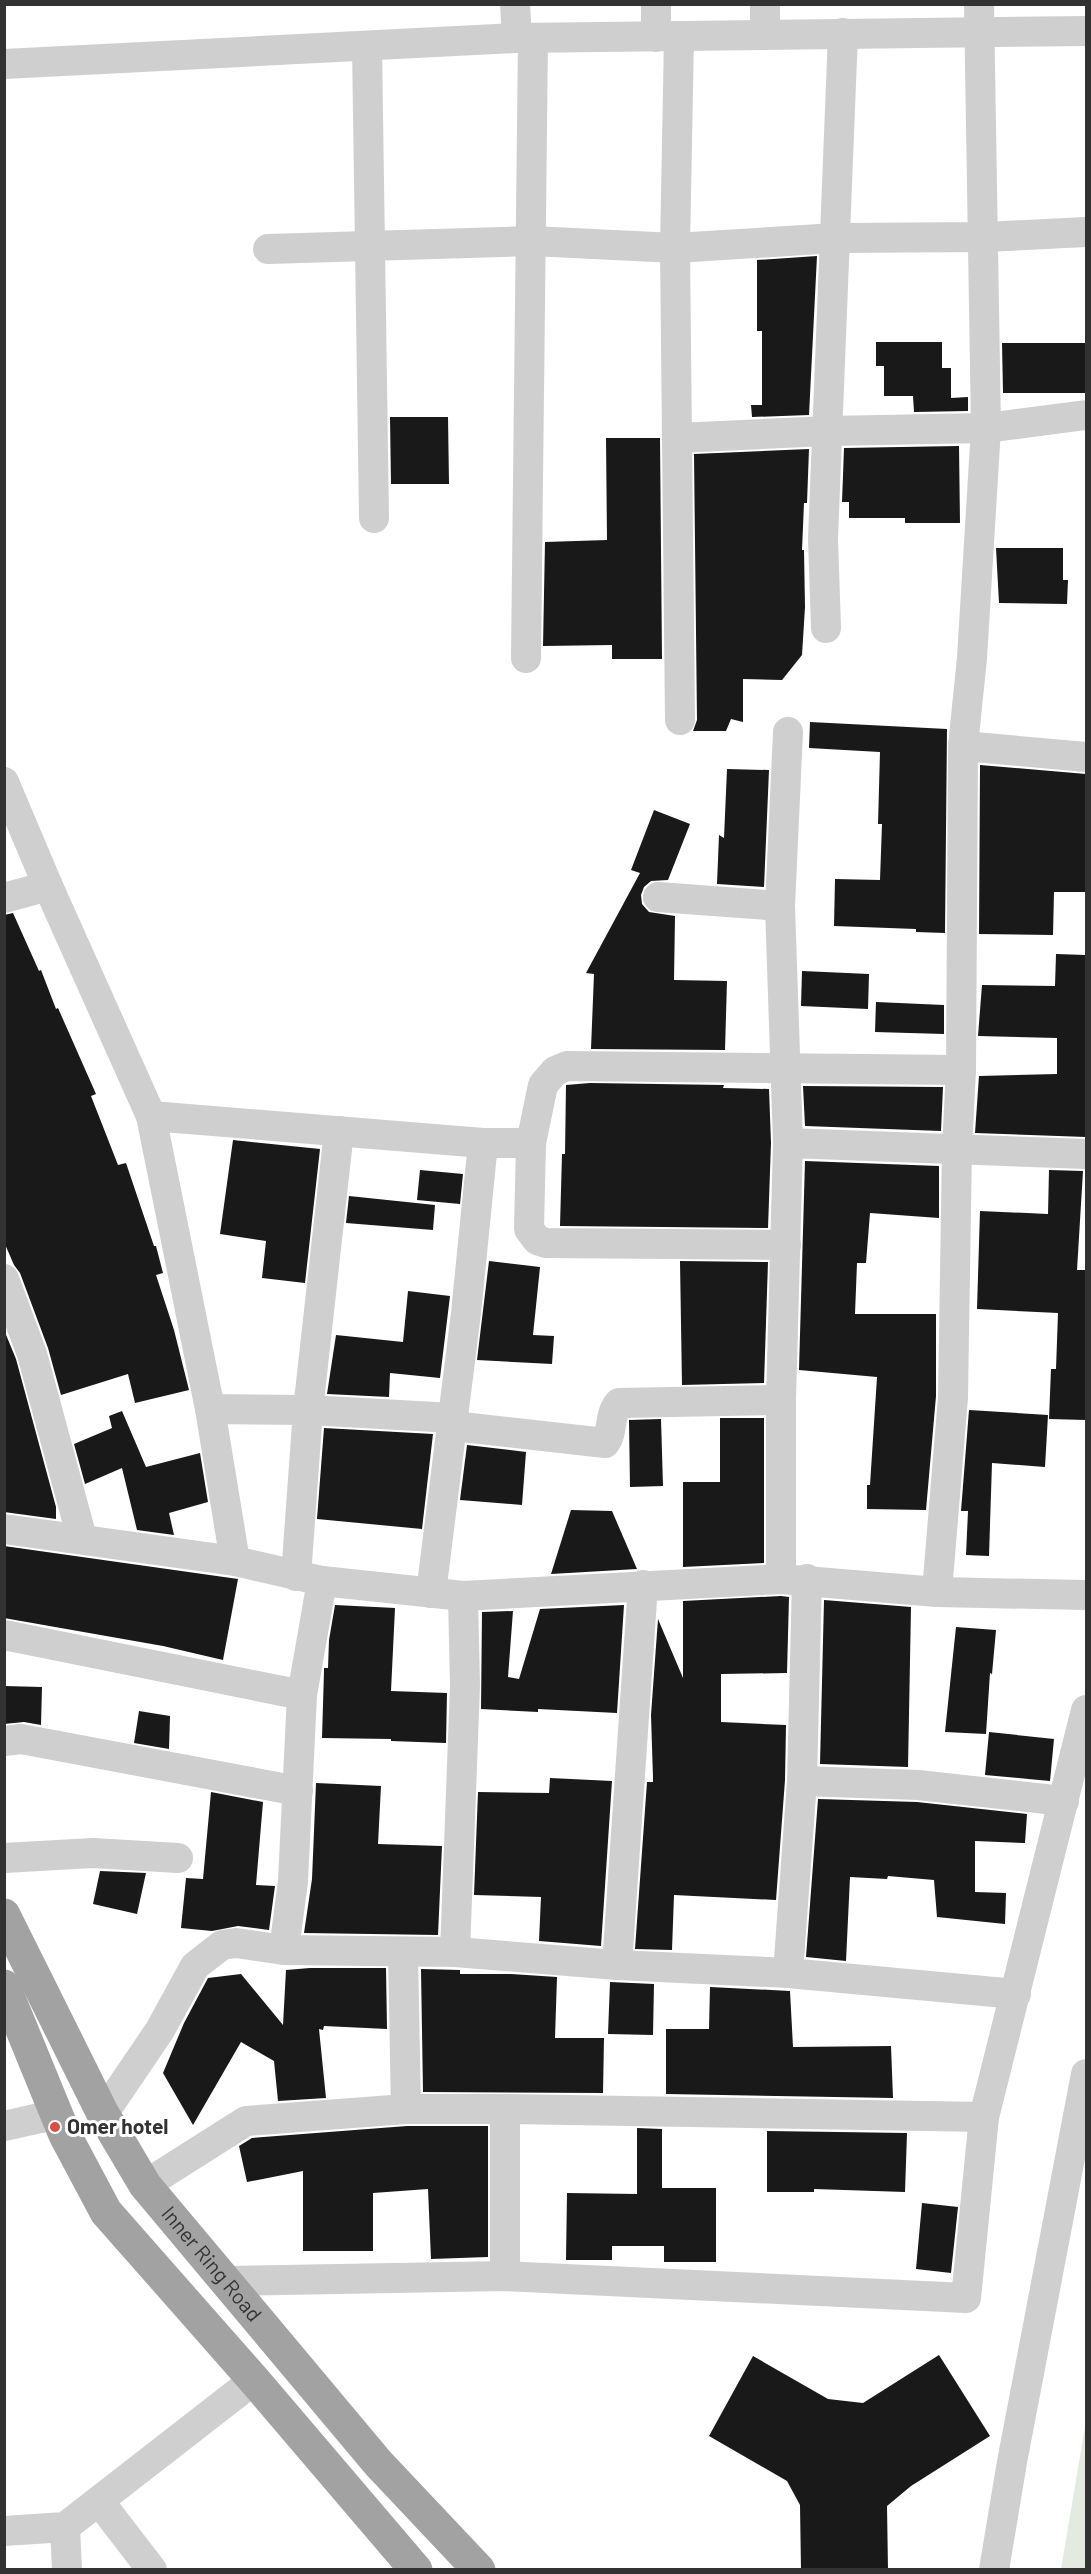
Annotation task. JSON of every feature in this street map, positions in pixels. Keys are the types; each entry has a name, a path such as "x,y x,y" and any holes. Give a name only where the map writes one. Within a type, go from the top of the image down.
{"highway":[{"name":"Inner Ring Road","path":"4,1915 103,2114 145,2185 378,2463 479,2570"},
{"path":"4,1986 65,2135 106,2212 254,2380 416,2570"}],"street":[{"path":"515,4 525,39 532,241 526,658"},
{"path":"657,4 667,37 675,248 680,720"},
{"path":"765,4 765,35"},
{"path":"937,1592 953,1397 957,1148 961,1070 963,746 972,658 986,428 980,4"},
{"path":"4,64 525,39 1086,31"},
{"path":"826,628 823,539 843,33"},
{"path":"367,46 374,518"},
{"path":"268,249 532,241 675,248 836,238 985,237 1086,232"},
{"path":"677,438 827,431 986,428 1086,415"},
{"path":"788,732 780,906 788,1143 781,1400 794,1579 802,1781 788,1973"},
{"path":"963,746 1086,757"},
{"path":"4,782 151,1116 210,1409 235,1561"},
{"path":"4,898 48,886"},
{"path":"658,897 780,906"},
{"path":"786,1245 546,1243 537,1240 529,1229 531,1143 543,1085 555,1071 567,1066 961,1070"},
{"path":"151,1116 483,1143 531,1143"},
{"path":"284,1950 292,1881 309,1578 308,1410 339,1131"},
{"path":"431,1593 453,1422 483,1143"},
{"path":"788,1143 1086,1154"},
{"path":"4,1279 33,1354 82,1538"},
{"path":"210,1409 308,1410 453,1422 604,1443 609,1437 612,1411 619,1403 681,1400 781,1400"},
{"path":"4,1529 235,1561 309,1578 463,1596 794,1579 937,1592 1086,1596"},
{"path":"617,1965 643,1585"},
{"path":"455,1953 465,1685 463,1596"},
{"path":"4,1635 302,1695"},
{"path":"226,2281 505,2276 966,2298 984,2117 1086,1710"},
{"path":"4,1741 21,1739 298,1791"},
{"path":"802,1781 918,1785 1064,1801"},
{"path":"4,1858 93,1853 178,1858"},
{"path":"103,2114 160,2030 195,1966 222,1945 237,1943 284,1950 455,1953 617,1965 788,1973 1016,1994"},
{"path":"403,1952 406,2109"},
{"path":"994,2570 1011,2462 1086,2074"},
{"path":"145,2185 246,2121 406,2109 984,2117"},
{"path":"505,2109 505,2276"},
{"path":"4,2126 58,2114"},
{"path":"4,2531 65,2527 254,2380"},
{"path":"99,2501 152,2570"},
{"path":"65,2527 67,2570"}],"shaded area":[{"path":"1086,2421 1086,2569 1061,2569"}],"building":[{"path":"817,256 809,415 752,417 751,405 762,405 762,331 757,331 757,260"},
{"path":"876,342 942,342 942,368 951,368 951,398 968,397 968,411 914,412 913,396 884,396 884,366 876,366"},
{"path":"1002,343 1086,343 1086,393 1003,393"},
{"path":"390,417 448,417 449,484 391,484"},
{"path":"606,438 660,438 662,659 612,659 612,645 543,646 545,542 607,540"},
{"path":"959,446 960,523 905,523 905,518 849,518 849,502 842,502 844,448"},
{"path":"809,449 802,550 804,550 805,607 802,655 782,680 743,679 743,722 731,719 726,731 693,731 697,720 694,454"},
{"path":"996,548 1063,548 1063,580 1068,580 1067,604 999,603"},
{"path":"810,722 947,729 945,933 916,932 916,929 834,926 835,879 880,880 882,824 878,824 880,752 809,748"},
{"path":"980,765 1086,774 1086,892 1054,892 1053,935 979,934"},
{"path":"727,769 769,770 764,887 717,884 719,835 724,838"},
{"path":"654,810 690,824 668,880 651,881 644,887 641,895 642,904 649,912 675,916 674,980 727,981 725,1050 591,1049 594,974 586,973 640,873 631,870"},
{"path":"13,913 96,1094 91,1096 118,1165 126,1163 154,1246 156,1246 163,1273 156,1275 174,1330 189,1390 135,1403 128,1374 61,1395 48,1348 20,1273 4,1242 4,915"},
{"path":"1056,954 1086,955 1086,1137 975,1133 979,1076 1057,1074 1057,1038 978,1036 982,985 1055,986"},
{"path":"802,971 869,974 868,1009 801,1006"},
{"path":"876,1002 944,1005 944,1034 875,1032"},
{"path":"590,1083 724,1085 723,1088 769,1089 771,1143 768,1228 560,1226 562,1154 565,1154 566,1085"},
{"path":"803,1086 943,1087 941,1131 805,1126"},
{"path":"233,1140 320,1149 305,1283 262,1278 266,1241 220,1234"},
{"path":"805,1161 939,1166 939,1218 870,1213 866,1263 857,1263 855,1314 936,1314 936,1396 926,1510 867,1509 867,1485 870,1485 877,1377 799,1370"},
{"path":"420,1170 463,1174 460,1204 417,1200"},
{"path":"1049,1170 1083,1171 1077,1270 1086,1270 1086,1420 1049,1419 1051,1369 1056,1369 1058,1313 977,1309 980,1211 1048,1214"},
{"path":"349,1196 435,1205 433,1230 346,1223"},
{"path":"489,1261 540,1267 533,1335 554,1336 552,1364 477,1360"},
{"path":"680,1261 768,1262 764,1383 682,1385"},
{"path":"408,1291 450,1296 440,1378 390,1373 389,1397 327,1394 336,1335 403,1342"},
{"path":"4,1330 16,1359 56,1507 56,1519 4,1512"},
{"path":"969,1410 1048,1415 1045,1467 992,1463 989,1556 966,1555 968,1511 961,1511"},
{"path":"122,1411 146,1467 200,1453 208,1502 169,1513 174,1535 137,1530 122,1468 85,1484 74,1444 112,1428 109,1416"},
{"path":"720,1418 764,1418 764,1563 683,1567 683,1482 720,1482"},
{"path":"661,1419 663,1486 630,1487 629,1420"},
{"path":"324,1428 433,1434 422,1529 317,1519"},
{"path":"467,1445 526,1452 522,1505 460,1500"},
{"path":"571,1510 612,1511 637,1569 551,1574"},
{"path":"4,1546 238,1579 223,1660 163,1646 4,1618"},
{"path":"789,1597 787,1673 721,1674 721,1722 786,1725 785,1780 776,1900 674,1895 672,1950 635,1949 647,1782 653,1782 651,1715 658,1619 683,1678 683,1601"},
{"path":"824,1600 911,1607 908,1767 820,1764"},
{"path":"335,1605 395,1608 391,1691 447,1693 446,1743 322,1738 324,1668 328,1668 329,1640"},
{"path":"624,1605 617,1713 481,1709 482,1612 513,1611 508,1677 519,1679 540,1609"},
{"path":"956,1627 996,1630 992,1674 990,1673 986,1734 945,1732"},
{"path":"4,1686 42,1687 41,1725 24,1722 4,1724"},
{"path":"139,1711 170,1716 169,1749 134,1743"},
{"path":"989,1732 1054,1739 1050,1781 985,1775"},
{"path":"550,1778 612,1781 601,1946 539,1941 541,1897 474,1895 478,1792 549,1793"},
{"path":"316,1783 381,1786 378,1844 442,1846 438,1935 304,1933 312,1879"},
{"path":"211,1792 263,1802 256,1885 275,1886 269,1930 238,1926 212,1931 181,1928 186,1878 203,1879"},
{"path":"818,1799 917,1802 1027,1814 1025,1843 975,1841 975,1892 1006,1893 1005,1924 937,1917 934,1880 888,1876 887,1879 850,1877 846,1961 806,1957"},
{"path":"100,1871 146,1873 137,1914 93,1904"},
{"path":"386,1968 387,2029 324,2026 323,2030 319,2029 326,2098 278,2101 274,2061 241,2042 193,2125 163,2073 184,2023 208,1978 241,1974 283,2025 286,1970"},
{"path":"421,1969 460,1970 460,1974 557,1977 555,2038 604,2038 603,2093 423,2092"},
{"path":"610,1982 654,1984 653,2035 608,2034"},
{"path":"710,1987 790,1991 793,2047 891,2046 893,2098 666,2094 666,2029 709,2029"},
{"path":"407,2126 488,2126 488,2257 431,2259 428,2189 373,2193 373,2251 303,2251 303,2171 247,2182 239,2146 252,2138"},
{"path":"637,2128 662,2129 662,2188 716,2188 716,2262 664,2262 664,2246 612,2246 612,2260 566,2260 567,2193 637,2194"},
{"path":"767,2131 907,2133 905,2192 814,2189 814,2192 767,2192"},
{"path":"922,2203 958,2207 951,2273 916,2269"},
{"path":"939,2355 990,2436 911,2486 887,2506 888,2570 801,2570 800,2505 787,2481 709,2436 753,2356 828,2399 863,2403"}],"place":[{"name":"Omer hotel","path":"55,2127"}]}
